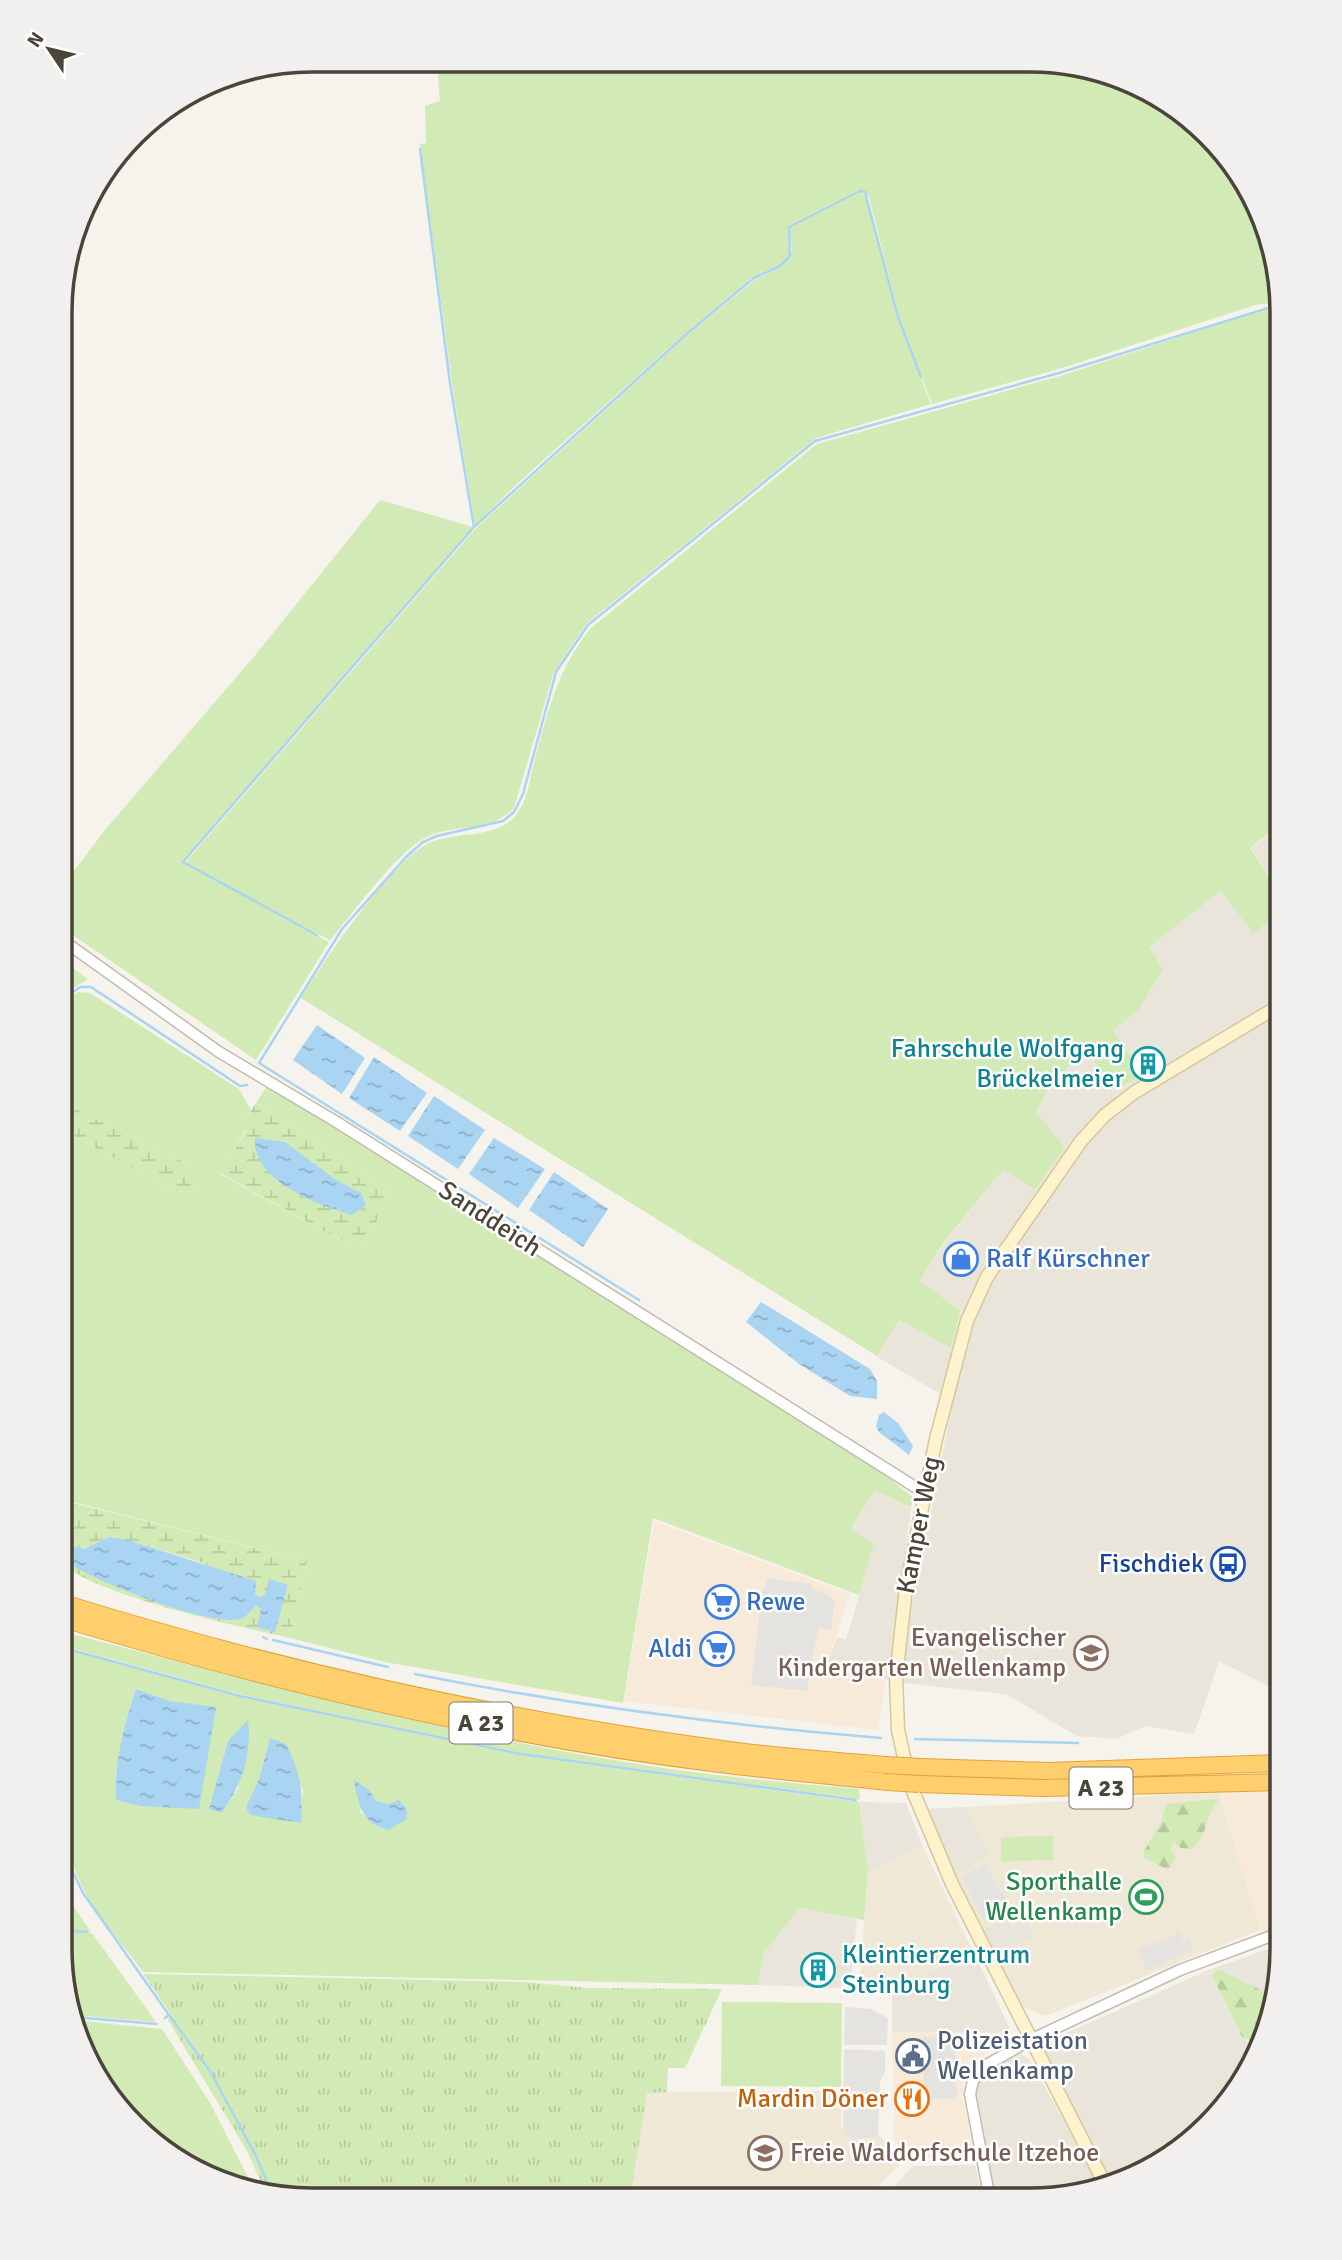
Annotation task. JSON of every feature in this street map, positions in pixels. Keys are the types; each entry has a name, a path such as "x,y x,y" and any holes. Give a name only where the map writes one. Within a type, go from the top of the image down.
{"highway":[{"name":"A 23","path":"72,1605 307,1671 550,1723 725,1750 886,1765 1049,1771 1270,1763"},
{"name":"A 23","path":"72,1621 378,1702 546,1736 719,1764 919,1784 1043,1788 1270,1782"}],"main road":[{"name":"Kamper Weg","path":"1101,2177 935,1849 902,1755 896,1703 897,1651 925,1489 963,1335 977,1294 1081,1141 1105,1115 1135,1092 1270,1011"}],"street":[{"name":"Sanddeich","path":"72,947 219,1052 335,1121 915,1487 925,1489"},
{"path":"988,2188 971,2089 977,2074 987,2063 1180,1970 1270,1936"}],"shaded area":[{"path":"1270,833 1270,878 1251,848"},
{"path":"1221,891 1253,934 1270,921 1270,1687 1219,1661 1194,1734 1146,1726 1116,1739 1077,1736 1006,1694 903,1683 905,1640 953,1401 877,1357 899,1320 951,1348 962,1310 920,1281 945,1242 1003,1170 1035,1191 1065,1147 1036,1112 1055,1077 1088,1053 1117,1091 1143,1075 1113,1030 1138,1011 1163,969 1149,947"},
{"path":"875,1490 911,1509 888,1680 828,1663 837,1637 846,1640 874,1544 851,1530"},
{"path":"654,1521 850,1594 827,1663 886,1681 878,1730 624,1701"},
{"path":"768,1578 812,1584 812,1589 828,1594 835,1601 831,1630 818,1628 807,1691 751,1685 762,1593"},
{"path":"1270,1789 1270,1932 1261,1935 1220,1792"},
{"path":"1219,1792 1260,1930 1045,2016 1023,2007 997,1957 1034,1937 1021,1912 983,1930 955,1876 991,1856 966,1807"},
{"path":"859,1802 906,1803 923,1847 868,1871"},
{"path":"966,1807 991,1856 955,1876 926,1809"},
{"path":"923,1847 972,1949 904,1986 860,1977 868,1871"},
{"path":"986,1864 1008,1904 983,1918 961,1878"},
{"path":"800,1908 857,1919 851,1978 839,1988 758,1985 763,1954"},
{"path":"1021,1911 1034,1937 997,1957 983,1930"},
{"path":"1179,1932 1183,1940 1189,1937 1194,1949 1147,1971 1138,1951"},
{"path":"1270,1948 1266,1993 1219,1969 1210,1973 1242,2038 1251,2043 1238,2068 1221,2094 1200,2118 1176,2139 1150,2156 1106,2176 1037,2046 1209,1970"},
{"path":"972,1949 1012,2033 892,2032 892,1997 904,1986"},
{"path":"845,2007 871,2009 888,2018 887,2045 844,2045"},
{"path":"892,2032 1012,2033 1002,2045 984,2054 966,2070 962,2093 973,2149 966,2156 921,2157 907,2154 894,2141"},
{"path":"955,2036 957,2099 924,2099 923,2037"},
{"path":"844,2049 885,2051 885,2072 880,2081 878,2137 853,2140 843,2132"},
{"path":"1020,2053 1030,2060 1096,2179 1062,2186 993,2188 976,2110 976,2089 983,2074 998,2062"},
{"name":"Freie Waldorfschule Itzehoe","path":"842,2091 841,2125 845,2134 860,2141 881,2136 900,2165 876,2188 632,2188 647,2092"},
{"path":"975,2165 980,2188 892,2188 913,2166"}],"green space":[{"path":"438,72 1031,72 1093,80 1122,90 1176,121 1200,142 1221,166 1252,220 1266,265 1270,303 1255,305 1059,369 932,404 899,317 869,197 860,190 788,226 789,256 779,265 753,277 689,330 519,482 475,525 452,383 420,144 426,143 425,106 440,101"},
{"path":"861,192 866,198 897,317 931,404 816,438 587,623 554,672 514,808 494,821 434,834 411,847 387,871 330,940 185,863 476,528 691,332 755,280 781,267 792,252 790,227"},
{"path":"1270,309 1270,832 1250,848 1270,879 1270,921 1253,934 1221,891 1149,947 1163,969 1138,1011 1113,1030 1143,1075 1117,1090 1088,1053 1055,1077 1036,1112 1065,1147 1035,1190 1003,1170 944,1242 920,1281 961,1310 951,1348 899,1320 877,1356 301,998 359,913 413,854 440,839 503,826 520,809 555,692 570,659 591,628 817,444 1060,376"},
{"path":"380,500 473,527 182,862 329,942 256,1060 72,935 72,874 105,830 257,653"},
{"path":"72,967 88,979 72,989"},
{"path":"78,992 90,993 239,1089 251,1110 241,1126 245,1131 220,1174 361,1252 392,1191 256,1103 267,1086 859,1455 913,1497 911,1508 875,1490 851,1529 874,1544 859,1595 653,1518 623,1703 385,1662 290,1638 307,1561 72,1502 72,1135 175,1191 199,1192 201,1180 184,1162 72,1107 72,997"},
{"path":"256,1103 392,1191 361,1252 220,1173 246,1131 241,1126"},
{"path":"72,1107 184,1162 201,1180 199,1192 175,1191 72,1135"},
{"path":"72,1503 307,1561 290,1638 164,1607 94,1582 72,1571 72,1566 248,1615 256,1605 261,1609 265,1595 260,1597 203,1563 128,1540 109,1537 84,1549 72,1546"},
{"path":"72,1634 448,1728 606,1759 685,1771 859,1789 860,1799 522,1753 243,1695 72,1648"},
{"path":"72,1651 239,1697 521,1755 859,1802 868,1871 864,1920 800,1908 763,1954 758,1985 143,1972 96,1911 73,1863","holes":["136,1689 170,1701 215,1708 208,1743 116,1800 118,1757","270,1739 303,1789 300,1823 246,1807 259,1779","228,1741 239,1787 222,1813 209,1809","369,1790 376,1801 389,1804 397,1802 406,1820 382,1829 360,1812"]},
{"path":"1214,1799 1218,1802 1210,1813 1198,1842 1192,1849 1181,1848 1174,1843 1170,1850 1176,1857 1168,1870 1145,1858 1143,1853 1161,1822 1166,1804"},
{"path":"1053,1836 1053,1860 1001,1861 1001,1837"},
{"path":"72,1904 91,1932 72,1930"},
{"path":"72,1931 92,1933 156,2022 81,2016 74,1980"},
{"path":"1219,1969 1266,1993 1251,2042 1242,2037 1211,1974"},
{"path":"143,1974 524,1982 588,1988 722,1989 685,2068 668,2068 667,2092 647,2093 632,2188 311,2188 261,2182 247,2151 168,2020 171,2014"},
{"path":"722,2002 842,2003 841,2087 721,2086"},
{"path":"83,2021 162,2029 209,2101 249,2180 192,2156 166,2139 142,2118 121,2094 104,2068"}],"water":[{"path":"317,1025 365,1058 342,1094 293,1060"},
{"path":"374,1057 427,1093 400,1131 349,1098"},
{"path":"434,1096 485,1130 458,1169 408,1136"},
{"path":"255,1138 285,1142 336,1180 361,1193 366,1205 352,1215 322,1205 290,1189 264,1167 257,1153"},
{"path":"494,1138 545,1169 518,1208 469,1174"},
{"path":"554,1172 608,1209 583,1247 529,1210"},
{"path":"761,1302 870,1369 877,1381 877,1399 850,1396 799,1364 746,1322"},
{"path":"884,1412 898,1423 913,1446 909,1455 879,1432 876,1426 879,1415"},
{"path":"109,1537 128,1540 256,1581 255,1594 260,1597 265,1595 269,1579 288,1585 275,1632 257,1627 261,1609 256,1605 240,1619 224,1620 176,1609 120,1588 72,1565 72,1546 84,1549"},
{"path":"136,1689 170,1701 216,1707 199,1809 141,1806 116,1800 121,1744"},
{"path":"248,1720 247,1758 240,1780 222,1813 209,1809 228,1741"},
{"path":"270,1738 286,1744 295,1765 301,1791 301,1823 250,1815 246,1807 259,1779"},
{"path":"354,1780 369,1790 376,1801 389,1804 399,1800 407,1810 406,1820 388,1830 372,1822 359,1804"}],"waterway":[{"path":"420,149 450,383 474,527"},
{"path":"317,935 183,862 474,527 690,331 754,278 780,266 790,256 789,227 860,191 865,192 898,317 921,377"},
{"path":"639,1300 259,1063 342,929 406,857 423,842 437,836 503,821 514,812 523,794 556,672 588,625 815,441 1059,373 1270,307"},
{"path":"72,993 80,987 91,987 240,1086 247,1085"},
{"path":"263,1637 267,1639"},
{"path":"273,1640 388,1667"},
{"path":"72,1650 240,1696 521,1754 856,1800"},
{"path":"415,1674 647,1713 881,1738"},
{"path":"915,1739 1078,1743"},
{"path":"72,1870 83,1893 169,2015 165,2018"},
{"path":"72,1931 87,1932"},
{"path":"169,2015 210,2071 268,2184"},
{"path":"82,2018 157,2024"}],"place":[{"name":"Fahrschule Wolfgang Brückelmeier","path":"1148,1064"},
{"name":"Ralf Kürschner","path":"961,1259"},
{"name":"Fischdiek","path":"1228,1564"},
{"name":"Rewe","path":"722,1602"},
{"name":"Aldi","path":"717,1649"},
{"name":"Evangelischer Kindergarten Wellenkamp","path":"1091,1653"},
{"name":"Sporthalle Wellenkamp","path":"1146,1897"},
{"name":"Kleintierzentrum Steinburg","path":"818,1970"},
{"name":"Polizeistation Wellenkamp","path":"913,2056"},
{"name":"Mardin Döner","path":"912,2099"},
{"name":"Freie Waldorfschule Itzehoe","path":"765,2153"}]}
